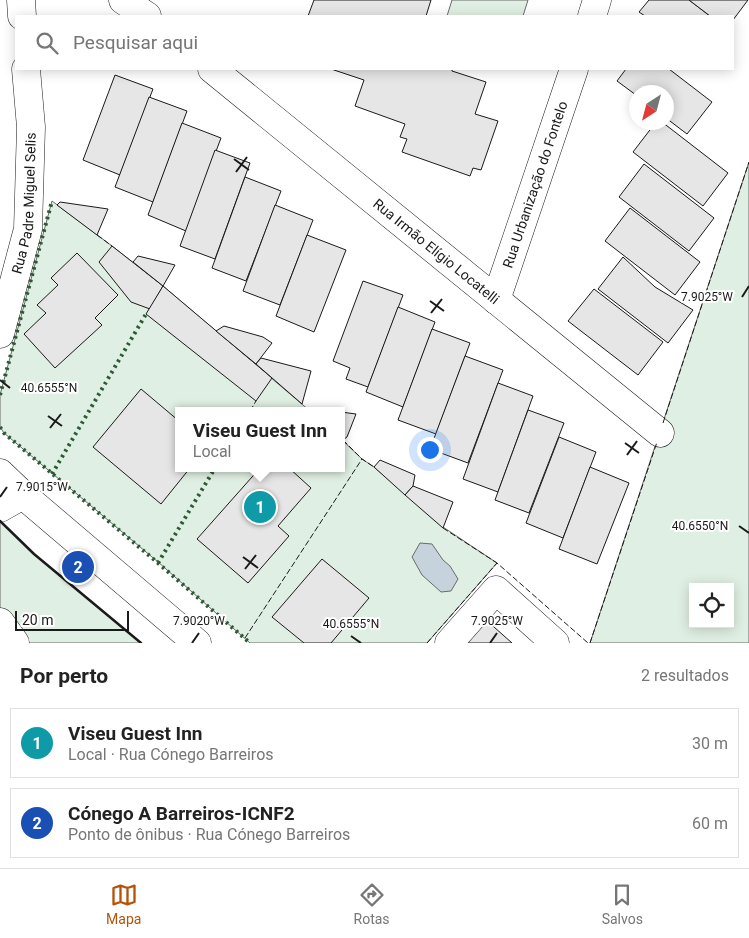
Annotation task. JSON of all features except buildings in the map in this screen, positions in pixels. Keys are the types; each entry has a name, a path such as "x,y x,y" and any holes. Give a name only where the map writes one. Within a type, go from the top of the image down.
{"street":[{"path":"21,0 22,15"},
{"path":"123,0 146,15"},
{"path":"592,15 597,0"},
{"name":"Rua Padre Miguel Selis","path":"0,334 28,229 31,127 26,70"},
{"name":"Rua Irmão Elígio Locatelli","path":"213,70 660,433"},
{"name":"Rua Urbanização do Fontelo","path":"496,300 574,70"},
{"path":"0,473 11,501 197,643"},
{"path":"449,643 496,590 555,643"},
{"path":"0,622 15,643"}],"green space":[{"path":"452,0 528,0 523,15 447,15"},
{"path":"749,162 749,643 590,643"},
{"path":"52,201 163,286 305,407 175,407 175,472 345,472 345,443 443,527 497,563 427,643 250,643 158,562 4,433 0,427 0,395"},
{"path":"0,521 34,554 141,643 0,643"}],"shaded area":[{"path":"420,543 432,544 443,560 450,566 458,579 451,591 441,592 422,575 412,557"}],"hedge":[{"path":"0,395 52,201"},
{"path":"52,474 146,314"},
{"path":"0,427 4,433 250,643"},
{"path":"158,563 213,472"}],"fence":[{"path":"663,423 749,162"},
{"path":"97,235 112,246"},
{"path":"252,407 256,401"},
{"path":"345,442 362,459 374,467"},
{"path":"590,643 657,442"},
{"path":"245,638 362,459"},
{"path":"443,528 497,563"},
{"path":"427,643 497,563 588,643"}],"wall":[{"path":"0,521 34,554 141,643"}],"place":[{"name":"Viseu Guest Inn","path":"260,507"},
{"name":"Cónego A Barreiros-ICNF2","path":"78,567"}]}
